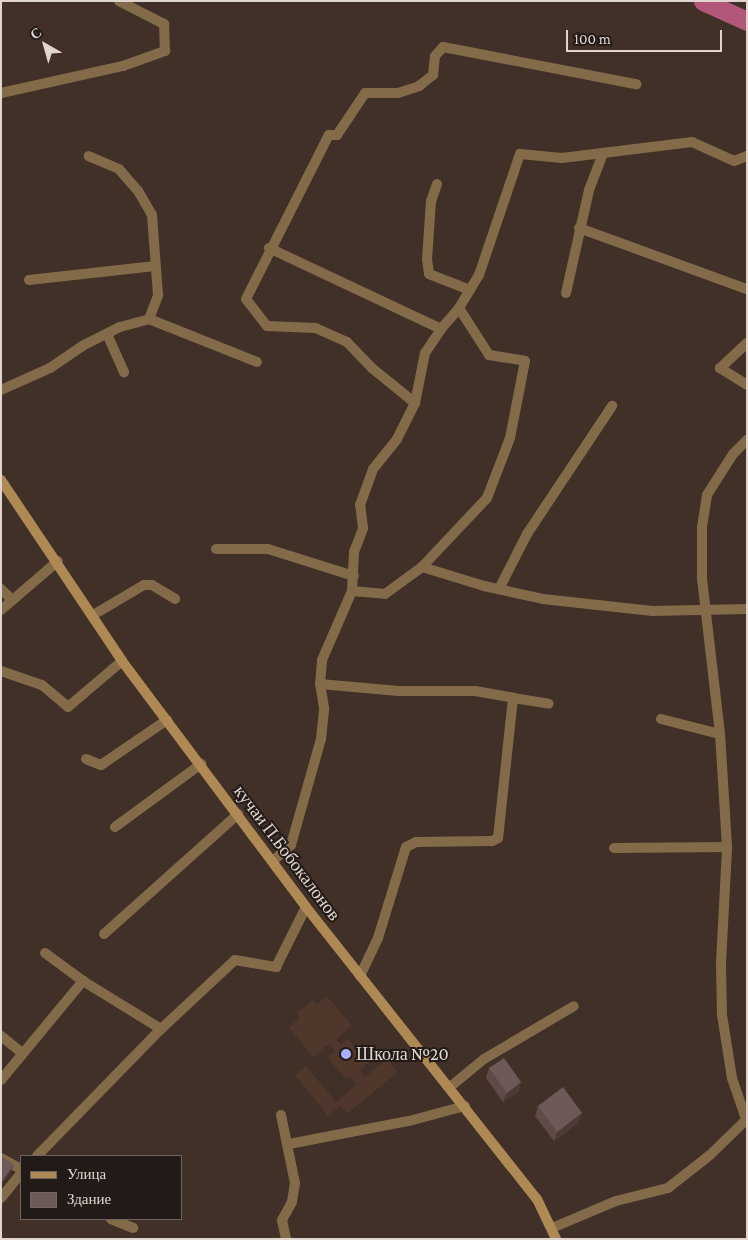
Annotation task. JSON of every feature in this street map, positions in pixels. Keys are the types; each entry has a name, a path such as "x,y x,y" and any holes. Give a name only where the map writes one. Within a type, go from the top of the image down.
{"main road":[{"name":"кучаи П.Бобокалонов","path":"1,480 58,561 122,661 201,764 306,907 537,1199 556,1239"}],"street":[{"path":"1,93 123,66 165,51 164,24 119,1"},
{"path":"415,403 372,368 347,342 316,328 266,326 246,299 269,248 329,135 337,135 365,93 398,93 419,86 433,75 435,56 443,47 636,84"},
{"path":"273,861 290,845 321,739 324,708 320,684 322,660 352,591 354,552 363,528 360,505 373,469 397,440 415,403 425,353 441,329 459,308 478,275 520,154 562,158 692,142 734,161 747,156"},
{"path":"566,293 579,228 603,153"},
{"path":"89,156 119,169 138,191 152,215 158,296 149,319"},
{"path":"437,184 431,201 427,259 429,274 470,290"},
{"path":"579,228 747,288"},
{"path":"269,248 441,329"},
{"path":"29,280 156,266"},
{"path":"352,591 385,594 422,567 487,498 510,438 525,361 489,355 459,308"},
{"path":"1,390 50,368 106,334 149,319 257,362"},
{"path":"106,334 124,372"},
{"path":"747,343 720,368 747,384"},
{"path":"499,589 527,534 612,406"},
{"path":"552,1228 616,1201 668,1188 710,1155 746,1119 732,1078 722,1015 721,962 727,846 720,734 708,610 702,578 702,527 708,496 733,454 747,440"},
{"path":"216,549 268,549 354,576"},
{"path":"1,610 11,599 58,561"},
{"path":"422,567 499,589 543,599 652,611 747,608"},
{"path":"93,615 144,585 152,585 175,599"},
{"path":"1,589 11,599"},
{"path":"1,671 42,685 68,707 122,661"},
{"path":"320,684 399,691 475,690 550,704"},
{"path":"360,976 378,938 406,847 416,842 492,841 498,838 513,698"},
{"path":"661,719 720,734"},
{"path":"86,759 101,765 167,720"},
{"path":"115,827 201,764"},
{"path":"104,934 238,814"},
{"path":"614,848 727,846"},
{"path":"38,1155 161,1029 235,960 276,967 306,907"},
{"path":"45,953 82,981 161,1029"},
{"path":"1,1080 82,981"},
{"path":"450,1087 484,1059 574,1006"},
{"path":"1,1036 22,1053"},
{"path":"288,1144 409,1121 465,1106"},
{"path":"282,1115 295,1183 292,1202 282,1220 286,1239"},
{"path":"1,1158 20,1172"},
{"path":"1,1198 20,1174"},
{"path":"113,1220 133,1228"}],"shaded area":[{"name":"Школа №20","path":"327,996 352,1026 336,1039 341,1045 348,1039 368,1063 360,1070 365,1077 387,1059 398,1072 347,1114 340,1106 328,1116 295,1075 306,1066 336,1102 357,1085 350,1076 346,1079 327,1057 335,1051 329,1044 313,1057 289,1027 300,1018 297,1013 313,1000 317,1004"}],"building":[{"path":"504,1058 521,1082 507,1093 489,1068"},
{"path":"563,1087 582,1113 557,1132 538,1106"},
{"path":"1,1156 14,1165 1,1183"}],"waterway":[{"path":"703,1 747,21"}],"place":[{"name":"Школа №20","path":"346,1054"}]}
